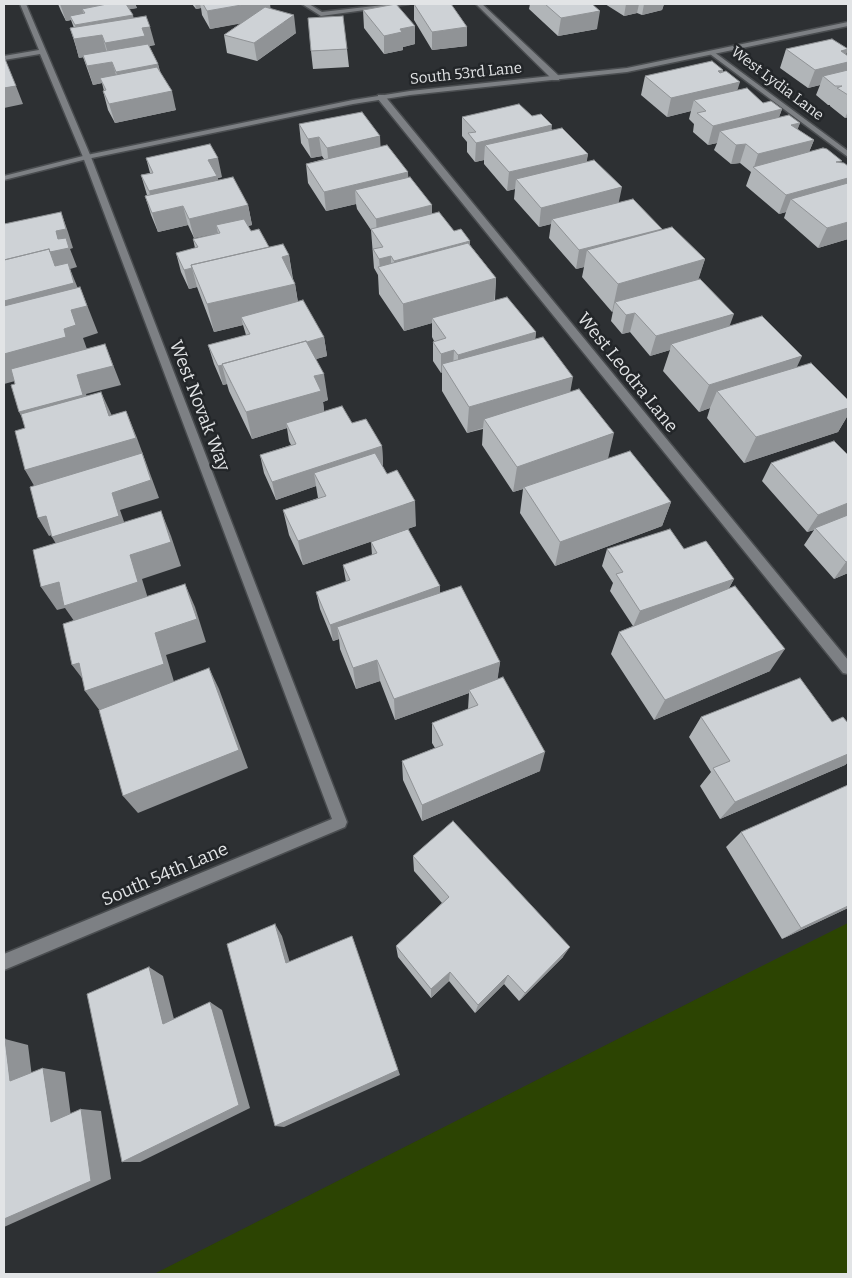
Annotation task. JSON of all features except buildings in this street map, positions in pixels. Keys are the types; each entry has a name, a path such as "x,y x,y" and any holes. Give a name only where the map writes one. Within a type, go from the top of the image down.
{"street":[{"name":"West Novak Way","path":"23,4 87,158 340,822"},
{"path":"305,4 321,14 406,4"},
{"path":"479,4 556,78"},
{"name":"South 53rd Lane","path":"4,178 87,158 381,97 627,70 848,24"},
{"path":"4,58 44,51"},
{"name":"West Lydia Lane","path":"712,53 848,155"},
{"name":"West Leodra Lane","path":"381,97 848,669"},
{"name":"South 54th Lane","path":"4,962 340,822"}],"green space":[{"path":"848,923 848,1274 154,1274 746,974"}]}
